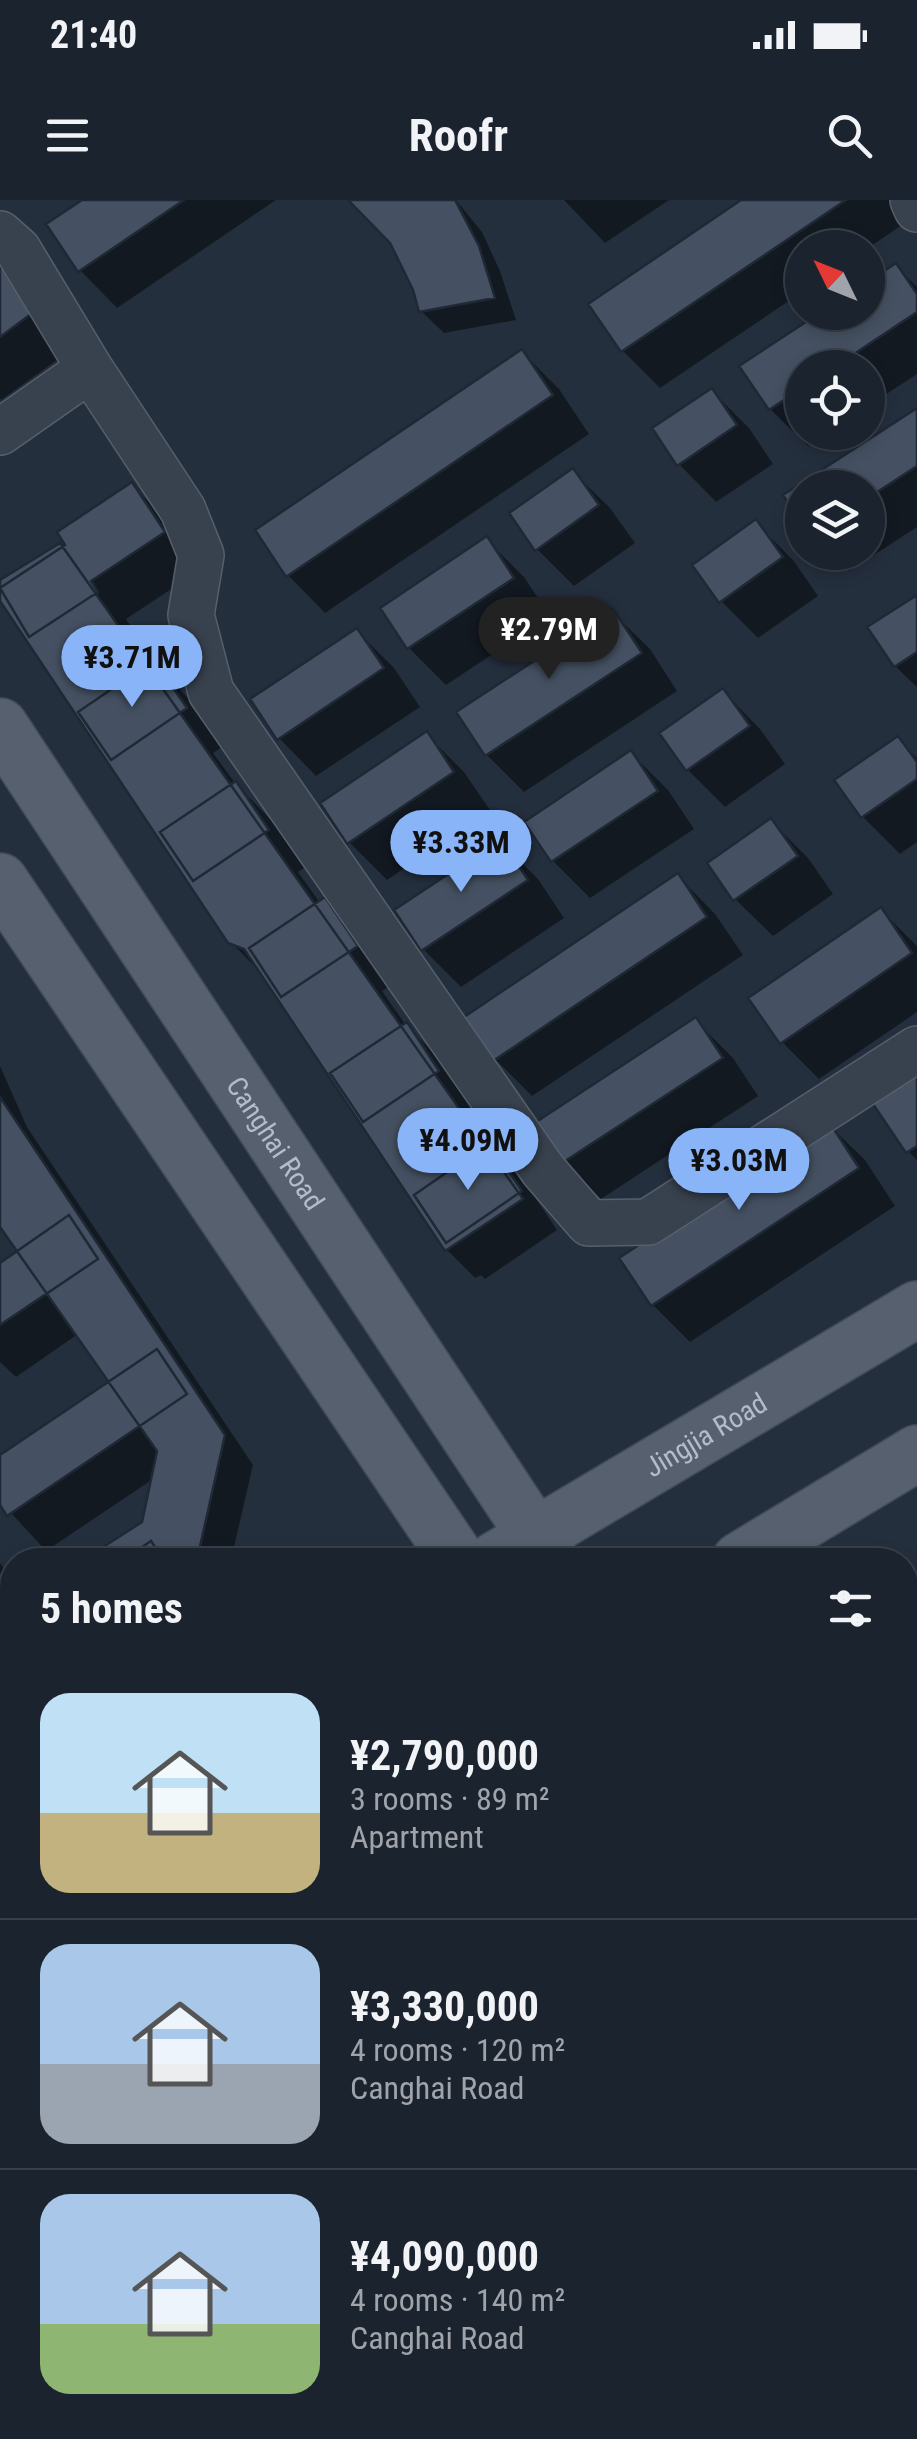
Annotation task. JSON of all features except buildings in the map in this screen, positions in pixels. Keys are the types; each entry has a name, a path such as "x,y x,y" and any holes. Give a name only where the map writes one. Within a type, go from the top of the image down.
{"main road":[{"name":"Canghai Road","path":"0,726 524,1548"},
{"path":"0,881 450,1548"},
{"name":"Jingjia Road","path":"533,1548 917,1309"},
{"path":"760,1548 917,1453"}],"street":[{"path":"913,200 917,209"},
{"path":"0,234 18,250 183,510 201,554 191,615 210,692 542,1170 589,1223 648,1222 917,1048"},
{"path":"0,432 90,369"}]}
